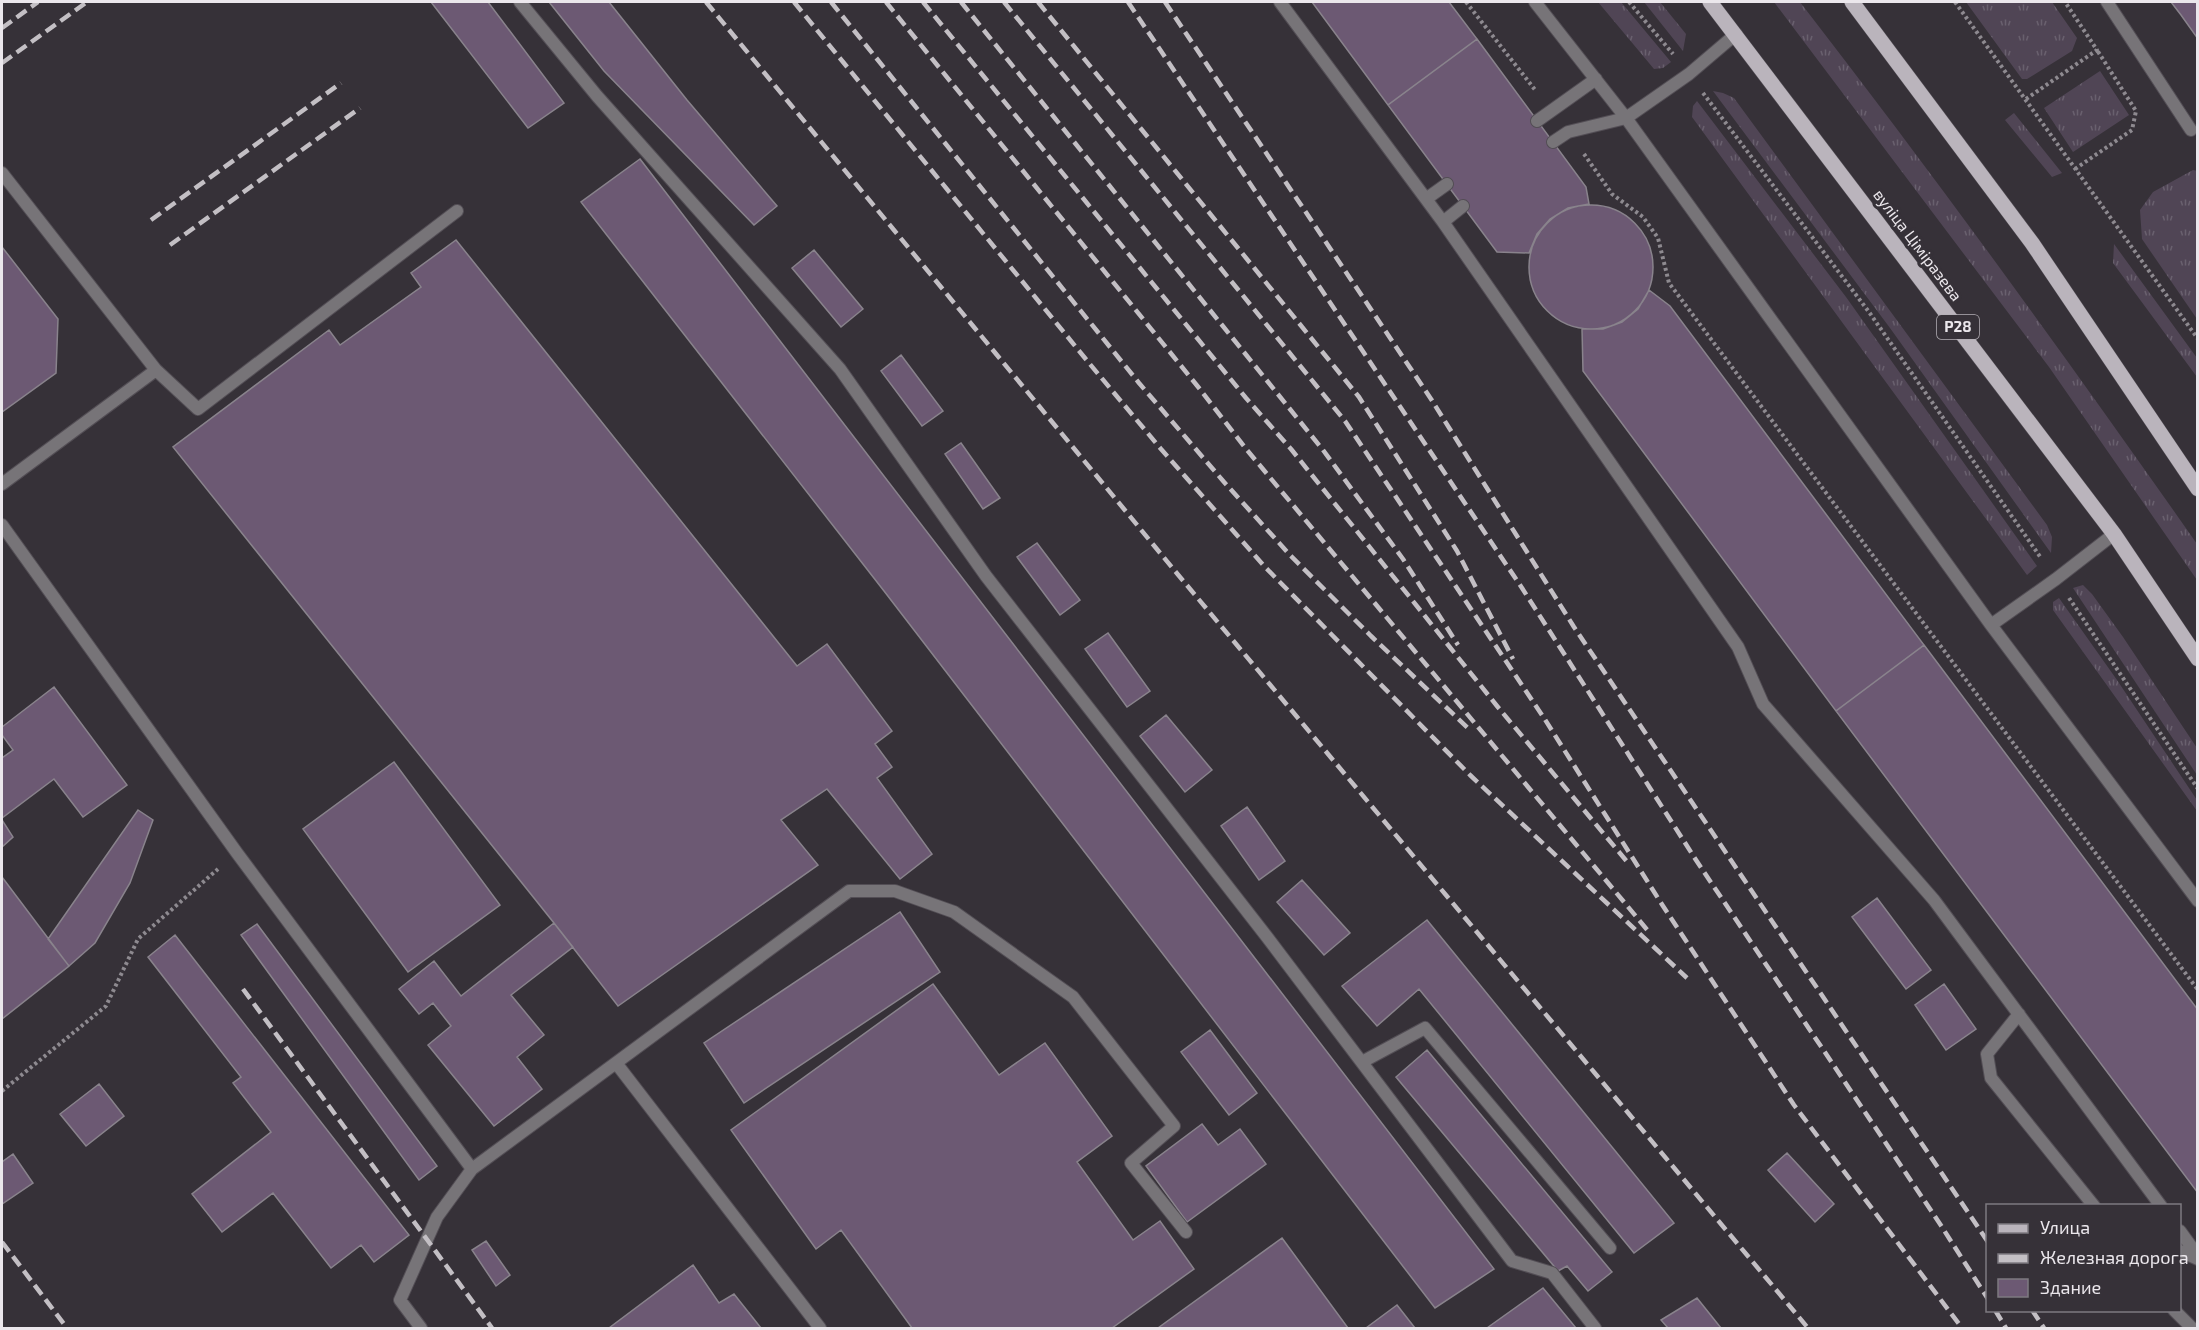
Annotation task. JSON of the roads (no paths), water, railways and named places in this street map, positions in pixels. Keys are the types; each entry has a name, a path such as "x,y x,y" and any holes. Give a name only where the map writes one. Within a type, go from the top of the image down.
{"main road":[{"name":"вуліца Ціміразева","path":"1710,2 2115,534 2198,659"},
{"path":"1852,2 2032,243 2198,489"}],"lane":[{"path":"520,2 597,96 840,369 986,576 1362,1062 1512,1261 1551,1273 1595,1329"},
{"path":"1280,2 1443,222 1738,647 1763,705 1934,900 2160,1204"},
{"path":"1535,2 1626,118 1991,625 2198,901"},
{"path":"2107,2 2191,130"},
{"path":"1553,142 1568,132 1626,118 1689,74 1736,34"},
{"path":"1538,121 1596,80"},
{"path":"2,173 156,370 198,409 457,211"},
{"path":"1426,199 1447,184"},
{"path":"1443,222 1463,206"},
{"path":"2,484 156,370"},
{"path":"2,525 237,853 472,1169"},
{"path":"1991,625 2115,534"},
{"path":"421,1329 400,1300 437,1217 472,1169 849,891 895,891 954,912 1073,997 1174,1126 1131,1162 1186,1232"},
{"path":"2019,1014 1988,1054 1991,1078 2092,1204"},
{"path":"1362,1062 1425,1028 1610,1248"},
{"path":"616,1063 820,1329"},
{"path":"2181,1232 2198,1258"},
{"path":"2181,1251 2198,1258"},
{"path":"2175,1312 2192,1329"}],"railway":[{"path":"2,28 38,2"},
{"path":"2,63 87,2"},
{"path":"706,2 1175,571 1808,1328"},
{"path":"794,2 1089,363 1265,567 1470,775 1687,978"},
{"path":"831,2 1139,383 1224,482 1290,555 1470,730"},
{"path":"886,2 1247,450 1649,932"},
{"path":"923,2 1246,398 1291,449 1497,706 1629,864"},
{"path":"961,2 1323,450 1403,559 1458,645"},
{"path":"1004,2 1345,421 1544,718 1663,906 1794,1105 1962,1328"},
{"path":"1038,2 1359,397 1457,551 1513,659"},
{"path":"1128,2 1522,588 1696,860 1986,1296"},
{"path":"1165,2 1431,399 1574,627 1986,1239"},
{"path":"151,220 341,83"},
{"path":"170,245 360,108"},
{"path":"243,989 492,1328"},
{"path":"2,1242 67,1328"},
{"path":"1996,1312 2006,1328"},
{"path":"2033,1312 2044,1328"}]}
